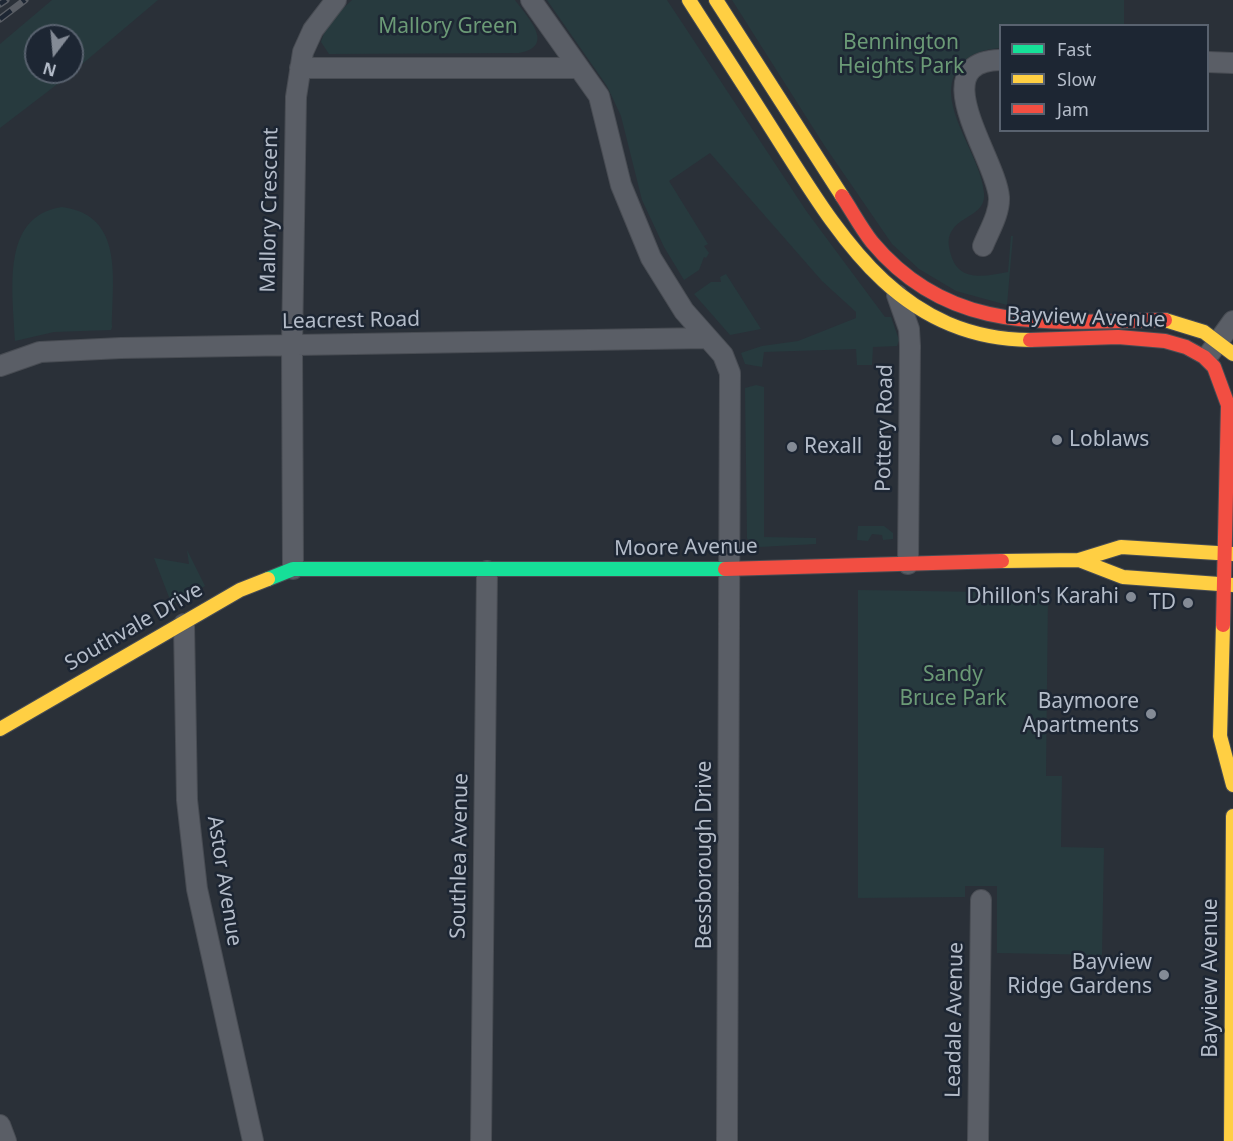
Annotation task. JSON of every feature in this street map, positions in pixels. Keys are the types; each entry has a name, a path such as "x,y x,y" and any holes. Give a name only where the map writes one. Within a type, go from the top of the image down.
{"main road":[{"name":"Bayview Avenue","path":"689,0 831,222 872,273 897,296 950,324 989,335 1025,340 1170,341 1185,346 1206,359 1228,387 1229,554 1220,736 1233,785"},
{"name":"Bayview Avenue","path":"716,0 872,242 911,280 959,307 995,317 1029,321 1169,320 1184,324 1226,347"},
{"name":"Moore Avenue","path":"293,569 487,571 732,569 1079,560 1121,548 1229,554"},
{"name":"Moore Avenue","path":"1079,560 1122,577 1228,585"},
{"name":"Southvale Drive","path":"0,729 240,590 293,569"},
{"name":"Bayview Avenue","path":"1231,1141 1233,816"}],"street":[{"name":"Mallory Crescent","path":"293,569 294,149 300,68 303,52 313,30 336,0"},
{"path":"531,0 599,96 621,185 637,229 668,288 706,338 723,354 730,373 732,569"},
{"path":"983,246 999,200 989,160 964,98 964,82 969,71 980,62 999,60"},
{"path":"1209,62 1233,63"},
{"path":"300,68 579,68"},
{"name":"Pottery Road","path":"897,296 909,329 910,346 908,564"},
{"path":"1206,359 1226,347 1233,321"},
{"name":"Leacrest Road","path":"0,366 40,352 121,348 706,338"},
{"name":"Bessborough Drive","path":"727,1141 732,569"},
{"name":"Southlea Avenue","path":"481,1141 487,571"},
{"name":"Astor Avenue","path":"184,624 187,800 197,889 253,1141"},
{"name":"Leadale Avenue","path":"978,1141 981,900"},
{"path":"0,1125 6,1141"}],"green space":[{"path":"52,0 158,0 84,62 84,24 24,24 24,84 58,84 0,128 0,44"},
{"name":"Mallory Green","path":"352,0 515,0 532,22 538,38 536,44 530,49 519,53 329,54 321,42 323,36 342,9"},
{"path":"547,0 667,0 807,212 885,317 891,317 899,340 897,346 873,347 872,365 857,365 856,349 764,352 762,367 745,364 741,353 762,346 798,341 856,318 856,312 822,281 710,153 669,181 708,244 704,246 709,253 706,258 704,257 699,270 684,280 664,247 642,200 621,116 607,86"},
{"name":"Bennington Heights Park","path":"732,0 1124,0 1124,24 999,24 999,48 985,50 971,56 963,62 954,76 951,92 953,108 981,177 984,200 978,210 957,224 951,232 950,251 955,264 967,274 982,276 1008,272 1011,236 1013,236 1007,305 956,291 919,269 892,244 824,145"},
{"path":"62,207 82,213 96,223 106,236 113,270 111,330 54,332 15,341 13,279 19,240 28,225 42,213"},
{"path":"726,274 761,329 730,335 694,294 711,282 721,282 720,277"},
{"path":"756,385 764,387 764,537 816,538 816,544 759,547 751,545 747,538 745,388"},
{"path":"858,526 884,526 893,533 893,539 883,540 882,535 872,534 868,541 857,540"},
{"path":"187,550 205,586 172,605 154,558 189,564"},
{"name":"Sandy Bruce Park","path":"858,590 1048,593 1046,776 1062,776 1061,847 1104,848 1102,955 997,953 997,886 965,886 965,897 858,898"}],"railway":[{"path":"0,4 6,0"},
{"path":"0,19 25,0"}],"traffic: fast":[{"path":"268,579 293,569 725,569"}],"traffic: slow":[{"path":"689,0 827,213 852,247 879,277 910,302 945,322 984,335 1030,340"},
{"path":"716,0 842,196"},
{"path":"1165,320 1204,332 1233,354"},
{"path":"1002,561 1079,560 1121,547 1233,554"},
{"path":"1079,560 1123,577 1233,585"},
{"path":"0,729 240,590 268,579"},
{"path":"1223,625 1220,736 1233,785"},
{"path":"1231,1141 1233,816"}],"traffic: jam":[{"path":"842,196 872,242 903,273 936,295 971,309 1007,317 1045,321 1165,320"},
{"path":"1030,340 1118,337 1165,341 1186,347 1204,357 1214,367 1228,405 1223,625"},
{"path":"725,569 1002,561"}],"place":[{"name":"Loblaws","path":"1057,440"},
{"name":"Rexall","path":"792,447"},
{"name":"Dhillon's Karahi","path":"1131,597"},
{"name":"TD","path":"1188,603"},
{"name":"Baymoore Apartments","path":"1151,714"},
{"name":"Bayview Ridge Gardens","path":"1164,975"}]}
